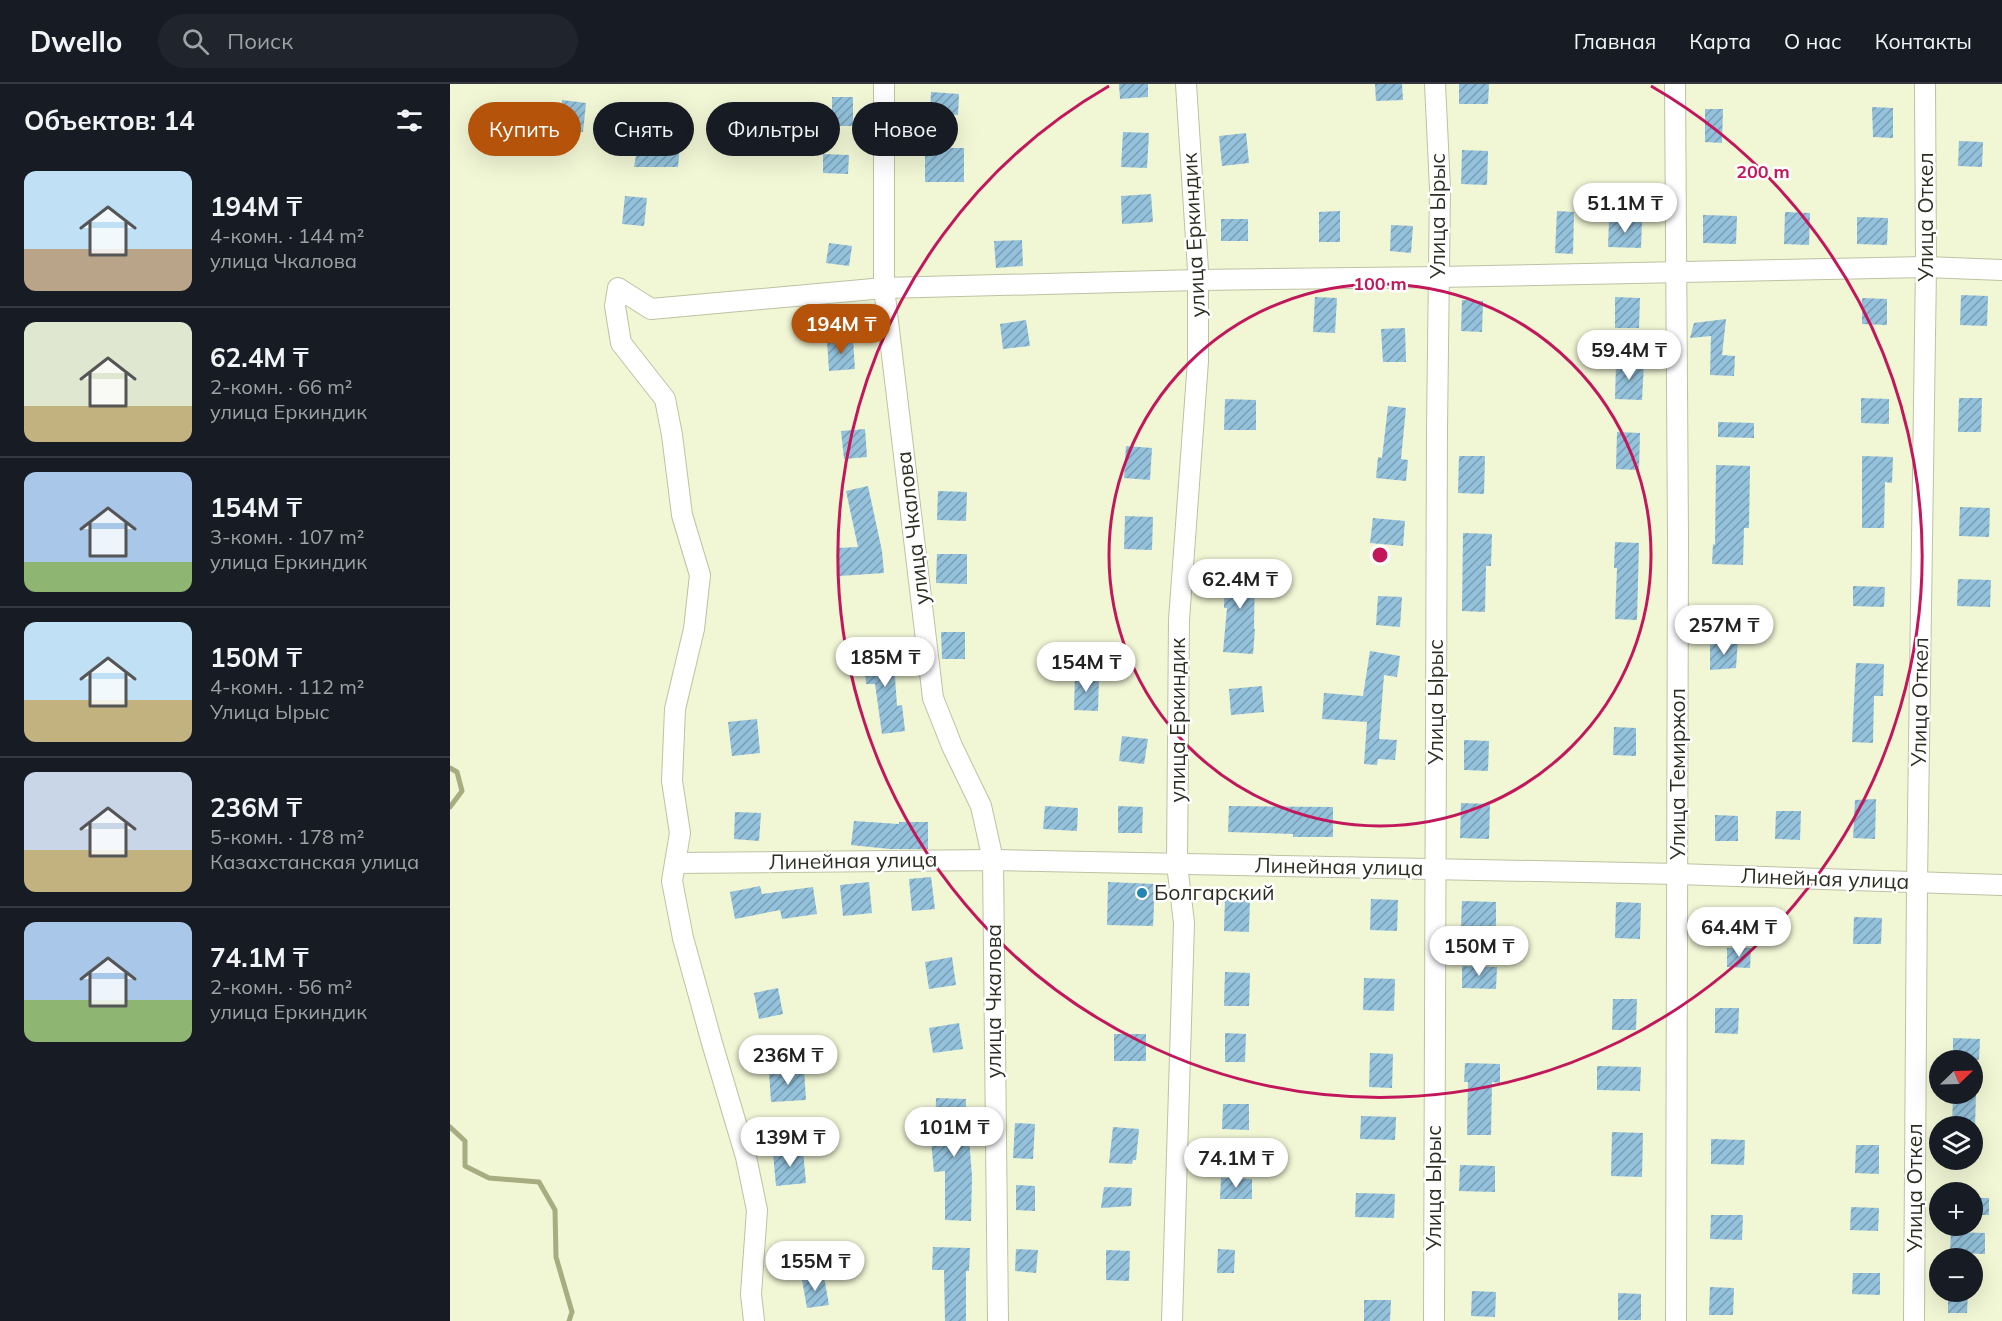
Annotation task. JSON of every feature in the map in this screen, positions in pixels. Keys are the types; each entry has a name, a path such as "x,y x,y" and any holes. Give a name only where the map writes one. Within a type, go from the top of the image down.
{"street":[{"name":"улица Чкалова","path":"884,84 884,288 933,698 952,746 981,806 993,860 998,1321"},
{"name":"улица Еркиндик","path":"1172,1321 1184,923 1178,864 1179,620 1198,361 1198,280 1186,84"},
{"name":"Улица Ырыс","path":"1434,1321 1440,188 1435,84"},
{"name":"Улица Темиржол","path":"1674,84 1678,874 1676,1321"},
{"name":"Улица Откел","path":"1914,1321 1917,883 1926,267 1925,84"},
{"path":"754,1321 751,1294 757,1210 746,1157 683,938 672,882 680,833 672,782 675,709 694,629 700,575 682,515 665,399 621,343 615,306 618,288 651,309 884,288 1926,267 2002,270"},
{"name":"Линейная улица","path":"675,863 993,860 1678,874 2002,885"}],"building":[{"path":"1119,84 1148,84 1148,97 1120,99"},
{"path":"1375,84 1402,84 1403,100 1376,101"},
{"path":"1459,84 1489,84 1488,104 1459,104"},
{"path":"931,92 959,94 958,115 958,102 931,102"},
{"path":"832,97 853,97 852,126 840,126 840,102 832,102"},
{"path":"581,102 586,103 583,132 581,132"},
{"path":"1872,107 1893,108 1893,138 1873,137"},
{"path":"1705,109 1723,109 1722,143 1705,142"},
{"path":"1123,132 1149,133 1147,168 1121,167"},
{"path":"1246,133 1249,163 1222,166 1219,136"},
{"path":"1959,141 1983,142 1982,167 1958,166"},
{"path":"958,148 964,148 964,182 925,182 925,156 958,156"},
{"path":"1462,150 1488,151 1487,185 1461,184"},
{"path":"849,155 848,174 823,173 823,156"},
{"path":"636,156 679,156 678,167 634,167"},
{"path":"1151,194 1153,222 1122,224 1121,196"},
{"path":"625,196 647,198 644,226 622,224"},
{"path":"1340,211 1340,242 1319,242 1319,212"},
{"path":"1557,211 1574,212 1573,254 1555,253"},
{"path":"1785,212 1810,213 1809,245 1784,244"},
{"path":"1703,215 1737,216 1736,244 1703,243"},
{"path":"1857,217 1888,218 1887,245 1857,244"},
{"path":"1221,219 1248,219 1248,241 1221,241"},
{"path":"1609,219 1642,220 1641,248 1608,247"},
{"path":"1391,225 1413,226 1411,253 1390,251"},
{"path":"1022,240 1023,266 996,268 994,241"},
{"path":"829,243 852,246 849,266 826,263"},
{"path":"1961,295 1988,296 1987,326 1960,325"},
{"path":"1315,297 1337,298 1335,333 1313,332"},
{"path":"1615,297 1640,298 1639,328 1615,328"},
{"path":"1862,298 1887,299 1887,325 1862,324"},
{"path":"1462,300 1483,301 1482,332 1461,331"},
{"path":"1726,319 1722,355 1735,356 1734,376 1710,375 1711,336 1690,338 1694,323"},
{"path":"1026,320 1030,346 1003,349 1000,324"},
{"path":"1405,328 1406,362 1383,362 1381,329"},
{"path":"853,339 855,369 829,371 827,341"},
{"path":"1616,363 1644,364 1642,400 1615,399"},
{"path":"1861,398 1889,399 1889,424 1861,423"},
{"path":"1959,398 1982,398 1981,432 1958,432"},
{"path":"1225,399 1256,400 1256,430 1224,430"},
{"path":"1388,406 1406,408 1401,459 1408,460 1406,481 1376,478 1378,457 1382,458"},
{"path":"1718,422 1754,423 1754,438 1718,437"},
{"path":"865,429 867,457 844,459 841,431"},
{"path":"1617,432 1640,433 1639,470 1616,469"},
{"path":"1126,446 1152,448 1150,480 1124,478"},
{"path":"1459,456 1485,456 1484,494 1458,493"},
{"path":"1862,456 1893,457 1892,483 1885,482 1884,528 1862,528"},
{"path":"1716,465 1750,466 1749,528 1744,528 1743,565 1712,564 1713,544 1715,545"},
{"path":"868,486 882,551 884,573 839,576 837,548 858,547 846,491"},
{"path":"938,491 967,492 966,521 937,520"},
{"path":"1960,507 1990,508 1989,537 1959,536"},
{"path":"1125,516 1153,517 1152,550 1124,549"},
{"path":"1373,518 1405,521 1403,546 1370,543"},
{"path":"1463,533 1492,534 1491,566 1486,566 1485,612 1462,611"},
{"path":"1615,542 1639,543 1637,620 1615,619 1617,568 1614,568"},
{"path":"937,554 967,554 967,584 936,583"},
{"path":"1225,568 1255,568 1253,654 1223,652 1227,608 1224,608"},
{"path":"1958,579 1991,580 1990,607 1957,606"},
{"path":"1853,586 1885,587 1884,607 1853,606"},
{"path":"1378,596 1402,597 1400,627 1376,625"},
{"path":"941,632 965,632 965,659 942,659"},
{"path":"1738,640 1736,668 1710,670 1710,645"},
{"path":"893,648 897,706 902,705 905,731 882,734 875,684 866,684 864,650"},
{"path":"1370,651 1400,656 1397,677 1384,675 1379,739 1397,740 1395,760 1378,759 1377,765 1364,764 1367,722 1322,719 1324,693 1363,696"},
{"path":"1856,663 1884,664 1883,696 1874,696 1873,743 1852,742"},
{"path":"1075,675 1099,676 1098,711 1074,710"},
{"path":"1262,686 1264,712 1231,715 1229,689"},
{"path":"757,719 760,753 732,756 728,722"},
{"path":"1614,727 1636,728 1636,756 1613,755"},
{"path":"1122,736 1148,739 1144,764 1119,761"},
{"path":"1464,740 1489,741 1488,771 1464,770"},
{"path":"1876,799 1875,839 1853,838 1855,800"},
{"path":"1461,803 1490,804 1489,839 1460,838"},
{"path":"1045,806 1078,808 1077,831 1043,829"},
{"path":"1118,806 1143,807 1142,833 1118,833"},
{"path":"1229,806 1333,807 1333,837 1293,837 1293,834 1228,832"},
{"path":"1776,811 1801,811 1800,840 1775,839"},
{"path":"735,812 761,813 759,841 734,839"},
{"path":"1715,815 1738,816 1738,841 1715,841"},
{"path":"854,821 899,824 899,822 928,822 928,849 890,849 851,845"},
{"path":"931,877 935,909 912,911 909,879"},
{"path":"869,882 872,913 843,916 840,885"},
{"path":"1108,882 1155,884 1153,926 1107,925"},
{"path":"760,886 762,894 813,887 817,914 782,919 780,910 735,919 730,892"},
{"path":"1225,898 1250,899 1249,932 1224,931"},
{"path":"1371,899 1398,900 1397,931 1370,930"},
{"path":"1462,901 1496,902 1496,928 1461,927"},
{"path":"1616,902 1641,903 1640,939 1615,938"},
{"path":"1782,914 1779,938 1756,938 1754,915"},
{"path":"1854,917 1882,918 1881,944 1853,944"},
{"path":"1727,948 1751,948 1750,968 1727,967"},
{"path":"952,957 956,985 929,989 925,962"},
{"path":"1462,966 1497,967 1496,989 1462,988"},
{"path":"1225,972 1250,973 1249,1006 1224,1006"},
{"path":"1364,978 1395,979 1394,1011 1363,1010"},
{"path":"778,988 783,1014 759,1019 754,993"},
{"path":"1613,999 1637,999 1636,1030 1612,1030"},
{"path":"1715,1008 1739,1008 1738,1034 1715,1033"},
{"path":"959,1023 963,1049 933,1053 929,1028"},
{"path":"1225,1033 1246,1034 1245,1062 1225,1062"},
{"path":"1114,1034 1146,1034 1146,1061 1114,1061"},
{"path":"1953,1038 1980,1039 1979,1050 1953,1050"},
{"path":"1370,1053 1393,1054 1392,1088 1369,1087"},
{"path":"1465,1063 1500,1064 1500,1083 1492,1082 1491,1135 1467,1135 1468,1082 1464,1082"},
{"path":"1597,1066 1641,1067 1640,1091 1597,1090"},
{"path":"804,1069 806,1100 771,1102 769,1072"},
{"path":"936,1098 966,1099 965,1139 969,1139 972,1176 971,1221 945,1220 945,1171 934,1172 931,1142 935,1142"},
{"path":"1223,1104 1249,1104 1249,1130 1222,1129"},
{"path":"1953,1104 1976,1104 1975,1116 1952,1116"},
{"path":"1361,1116 1396,1117 1395,1140 1360,1139"},
{"path":"1015,1123 1035,1124 1033,1159 1013,1158"},
{"path":"1113,1127 1139,1129 1136,1160 1133,1160 1132,1164 1109,1163"},
{"path":"1612,1132 1643,1133 1642,1177 1611,1176"},
{"path":"1711,1139 1745,1140 1744,1165 1711,1164"},
{"path":"1856,1145 1879,1145 1879,1174 1855,1173"},
{"path":"803,1150 806,1183 776,1186 773,1153"},
{"path":"1460,1165 1495,1166 1495,1192 1459,1191"},
{"path":"1221,1178 1252,1179 1252,1199 1220,1199"},
{"path":"1016,1185 1035,1186 1035,1211 1016,1210"},
{"path":"1104,1187 1132,1188 1131,1206 1101,1208"},
{"path":"1356,1193 1395,1194 1394,1218 1355,1217"},
{"path":"1983,1198 1989,1198 1989,1215 1983,1215"},
{"path":"1851,1207 1879,1208 1878,1231 1850,1230"},
{"path":"1711,1215 1743,1215 1742,1240 1710,1239"},
{"path":"1985,1233 1985,1254 1983,1254 1983,1248 1950,1248 1951,1236 1983,1236"},
{"path":"933,1247 970,1248 969,1271 966,1271 966,1321 945,1321 944,1270 932,1270"},
{"path":"1016,1249 1038,1250 1036,1273 1015,1271"},
{"path":"1218,1249 1235,1250 1234,1273 1217,1273"},
{"path":"1106,1250 1130,1251 1129,1281 1106,1280"},
{"path":"1853,1273 1880,1273 1880,1295 1852,1294"},
{"path":"824,1277 829,1305 807,1308 802,1280"},
{"path":"1710,1287 1734,1288 1733,1315 1709,1315"},
{"path":"1472,1291 1496,1292 1495,1317 1471,1316"},
{"path":"1618,1293 1641,1294 1641,1320 1618,1320"},
{"path":"1364,1300 1391,1300 1390,1321 1364,1321"},
{"path":"1948,1302 1968,1302 1967,1313 1948,1313"}],"waterway":[{"path":"450,768 457,772 462,791 450,807"},
{"path":"450,1127 465,1141 465,1166 489,1178 539,1182 555,1210 556,1257 572,1312 569,1321"}],"place":[{"name":"Болгарский","path":"1142,893"}]}
